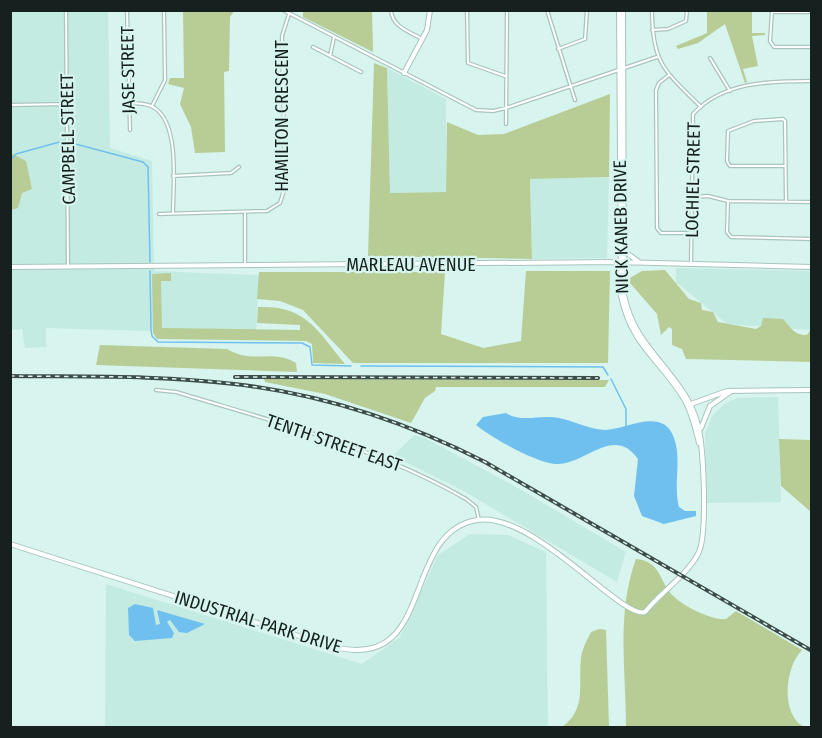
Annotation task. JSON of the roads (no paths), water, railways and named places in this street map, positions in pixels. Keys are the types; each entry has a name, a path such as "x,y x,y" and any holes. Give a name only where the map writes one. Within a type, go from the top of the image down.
{"street":[{"name":"CAMPBELL STREET","path":"66,10 68,267"},
{"name":"JASE STREET","path":"127,10 130,129"},
{"path":"152,106 165,80 164,10"},
{"path":"283,10 476,110 492,111 506,108 657,57"},
{"path":"391,10 391,16 399,26 422,39"},
{"path":"404,73 430,22 430,10"},
{"path":"467,10 468,63 506,76"},
{"path":"506,124 507,10"},
{"path":"547,10 575,100"},
{"path":"558,49 585,39 587,10"},
{"name":"NICK KANEB DRIVE","path":"479,520 506,523 524,532 566,557 615,599 639,613 646,610 662,591 688,568 699,552 703,528 701,438 689,405 636,330 624,296 621,263 621,10"},
{"path":"652,10 652,30 657,57 669,75 701,107"},
{"path":"652,30 681,25 686,21 687,10"},
{"path":"812,12 772,12 770,41 774,47 812,47"},
{"name":"HAMILTON CRESCENT","path":"159,214 245,212 275,208 283,197 285,187 282,36 290,14"},
{"path":"330,56 334,37"},
{"path":"313,47 361,72"},
{"path":"710,58 730,91"},
{"name":"NICK KANEB DRIVE","path":"621,68 623,251 621,263"},
{"path":"669,75 659,83 656,93 657,228 661,233 693,232"},
{"name":"LOCHIEL STREET","path":"691,264 692,118 701,107 730,91 764,82 812,81"},
{"path":"128,103 152,106 170,128 173,213"},
{"path":"10,105 67,104"},
{"path":"785,166 730,166 727,161 728,131 754,121 783,119 785,166 786,202"},
{"path":"173,176 231,174 239,166"},
{"path":"692,197 708,196 728,201 812,202"},
{"path":"728,201 728,232 731,237 812,239"},
{"path":"245,212 245,266"},
{"path":"623,251 640,263"},
{"name":"MARLEAU AVENUE","path":"10,267 621,263 812,267"},
{"name":"TENTH STREET EAST","path":"156,390 176,392 342,442 388,459 466,499 476,507 479,520"},
{"path":"701,438 703,417 710,406 722,395 739,390"},
{"path":"689,405 718,392 812,390"},
{"name":"NICK KANEB DRIVE","path":"689,405 701,456"},
{"name":"INDUSTRIAL PARK DRIVE","path":"10,544 334,647 356,650 380,644 396,633 410,614 436,548 452,531 479,520"}],"water":[{"path":"506,413 522,418 558,418 605,430 643,422 662,423 669,428 676,446 679,507 685,511 696,511 696,516 664,524 642,516 634,496 638,459 628,449 619,445 598,449 566,463 555,464 536,459 514,449 476,425 483,417"},
{"path":"135,604 153,608 156,625 160,624 157,610 205,624 187,633 179,632 170,620 167,622 174,633 172,638 135,641 129,635 128,608"}],"waterway":[{"path":"10,161 16,154 63,141"},
{"path":"72,143 143,162 148,167 150,262"},
{"path":"150,271 151,330 152,336 158,342 302,343 310,347 312,365 351,366"},
{"path":"361,366 603,367 608,375"},
{"path":"611,379 626,409 626,426"}],"railway":[{"path":"10,376 150,378 234,384 299,395 394,422 485,462 812,651"},
{"path":"235,377 598,378"}]}
